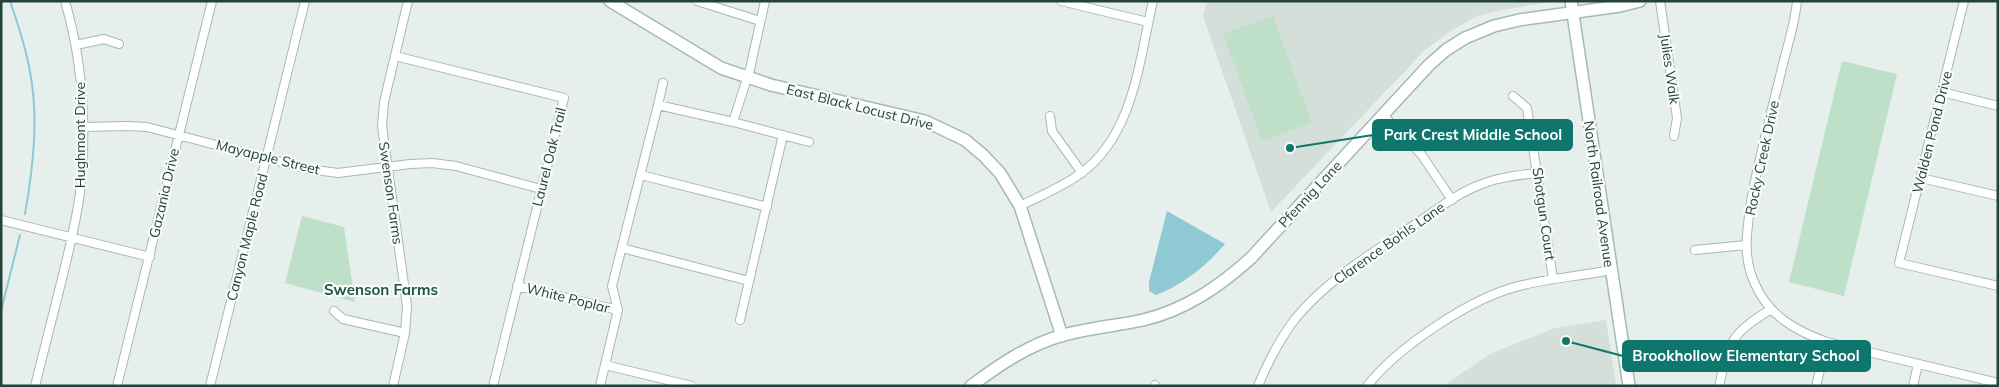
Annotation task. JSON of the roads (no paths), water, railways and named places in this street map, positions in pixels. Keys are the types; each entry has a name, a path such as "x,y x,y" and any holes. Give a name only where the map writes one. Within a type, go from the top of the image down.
{"street":[{"name":"Hughmont Drive","path":"35,386 72,238 80,194 81,80 76,45 65,1"},
{"name":"Gazania Drive","path":"117,386 212,1"},
{"name":"Canyon Maple Road","path":"210,386 305,1"},
{"name":"Swenson Farms","path":"393,386 405,333 407,306 387,168 383,118 384,102 408,1"},
{"name":"East Black Locust Drive","path":"610,1 721,68 747,78 925,121 965,140 984,155 1000,173 1020,206 1062,336"},
{"path":"697,1 760,21"},
{"path":"733,122 747,78 766,1"},
{"path":"1062,1 1148,22"},
{"path":"1020,206 1082,173 1102,155 1110,144 1125,116 1153,1"},
{"name":"Pfennig Lane","path":"971,386 1016,355 1062,336 1160,316 1189,304 1209,292 1236,272 1250,258 1429,65 1446,50 1465,38 1500,24 1572,7 1640,1"},
{"name":"Julies Walk","path":"1660,1 1677,118 1674,136"},
{"name":"Rocky Creek Drive","path":"1797,1 1755,178 1746,230 1746,255 1754,283 1771,309 1782,320 1794,328 1827,342 1998,383"},
{"name":"Walden Pond Drive","path":"1964,1 1899,263 1998,286"},
{"name":"North Railroad Avenue","path":"1572,7 1610,270 1629,386"},
{"path":"76,45 104,39 119,44"},
{"name":"Laurel Oak Trail","path":"395,56 564,98 493,386"},
{"path":"600,386 618,310 612,286 663,83"},
{"path":"1942,92 1998,106"},
{"name":"Shotgun Court","path":"1514,96 1527,108 1553,279"},
{"path":"658,105 809,142"},
{"path":"1383,115 1421,154 1452,200"},
{"path":"1050,116 1052,131 1082,173"},
{"name":"Mayapple Street","path":"82,127 147,127 308,169 338,173 432,163 456,166 541,189"},
{"path":"740,320 783,135"},
{"name":"Clarence Bohls Lane","path":"1258,386 1271,355 1281,338 1301,313 1328,285 1351,267 1472,188 1493,180 1538,173"},
{"path":"641,175 767,207"},
{"path":"1921,178 1998,196"},
{"path":"1,220 150,257"},
{"path":"1695,250 1746,245"},
{"path":"622,248 749,281"},
{"path":"1367,386 1383,367 1400,353 1466,308 1489,296 1509,289 1553,279 1610,270"},
{"name":"White Poplar","path":"518,286 618,310"},
{"path":"1720,386 1728,349 1734,338 1751,322 1771,309"},
{"path":"334,311 343,319 405,333"},
{"path":"1816,386 1827,342"},
{"path":"1913,386 1918,364"},
{"path":"605,365 692,386"}],"water":[{"path":"1167,211 1225,244 1194,274 1156,295 1149,291 1149,282"}],"waterway":[{"path":"10,1 19,27 33,89 34,143 25,214"},
{"path":"1,311 20,235"}],"place":[{"name":"Park Crest Middle School","path":"1290,148"},
{"name":"Brookhollow Elementary School","path":"1566,341"}],"district":[{"name":"Swenson Farms","path":"381,289"}]}
